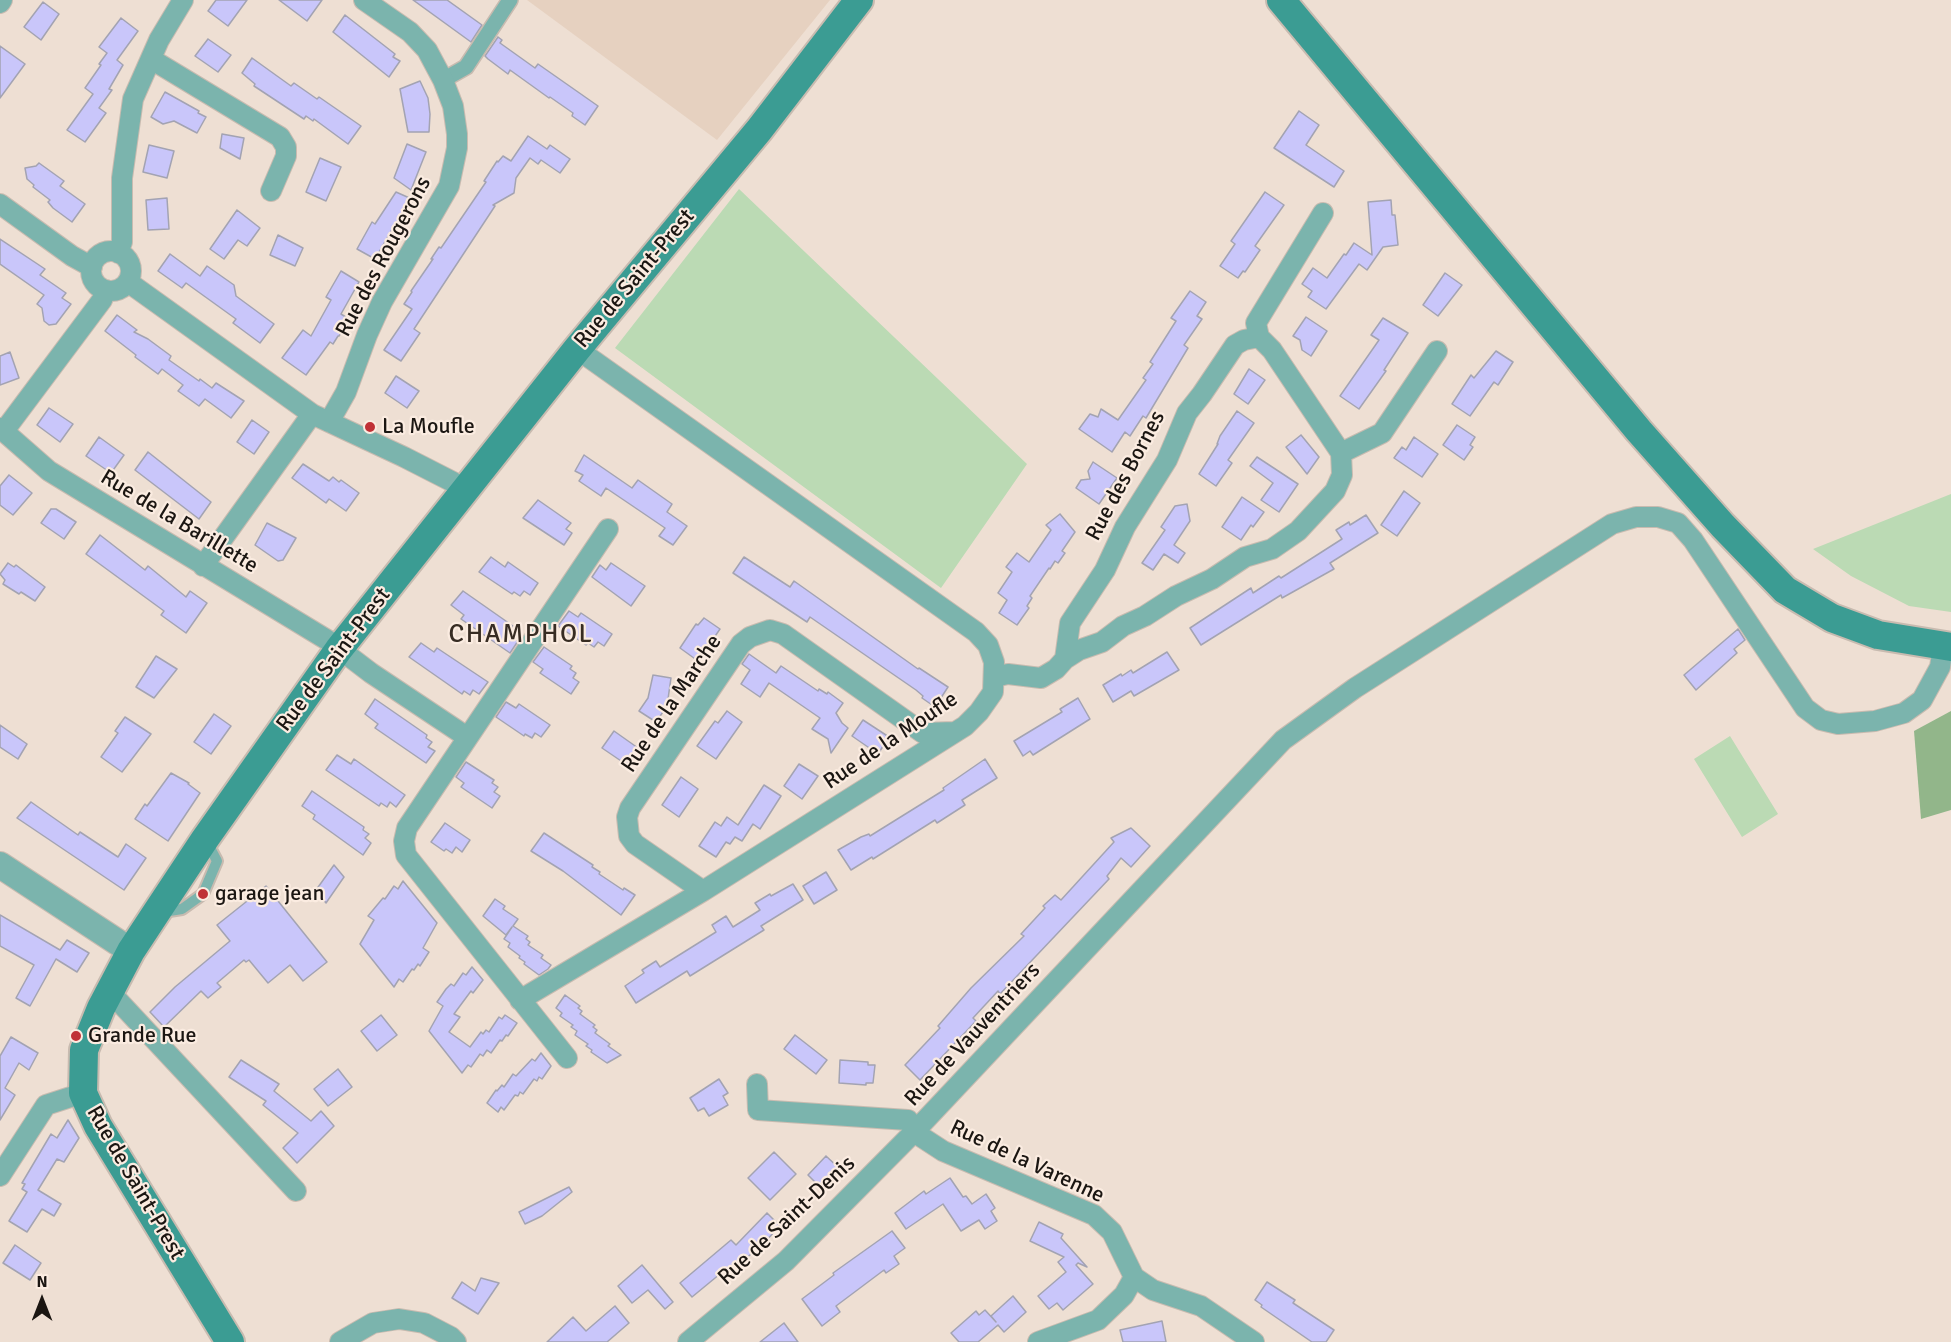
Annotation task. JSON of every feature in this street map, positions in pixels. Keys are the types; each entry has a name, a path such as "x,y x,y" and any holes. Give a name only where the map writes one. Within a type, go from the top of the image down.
{"main road":[{"path":"831,37 859,0"},
{"path":"831,37 872,0"},
{"path":"1281,0 1639,431 1785,590 1832,618 1878,635 1947,647"},
{"name":"Rue de Saint-Prest","path":"224,1332 98,1126 83,1093 84,1050 110,992 131,951 205,839 339,649 577,349 759,130 831,37"}],"street":[{"path":"118,253 122,242 122,178 134,99 159,40 183,0"},
{"name":"Rue des Rougerons","path":"203,566 320,418 346,392 382,302 451,180 455,164 457,134 453,106 443,80 427,50 419,41 364,0"},
{"path":"443,80 466,67 510,0"},
{"path":"151,59 280,137 286,147 286,156 271,191"},
{"path":"0,204 72,256 92,267"},
{"path":"994,677 1008,674 1041,678 1079,650 1102,642 1123,626 1212,579 1245,557 1272,549 1298,531 1335,491 1342,475 1341,453 1272,350 1259,337 1256,323 1323,213"},
{"path":"107,252 118,253 129,262 131,276 128,282 118,290 106,290 95,283 92,267 100,255 107,252"},
{"path":"128,282 320,418 414,462 453,482 463,491"},
{"path":"2,430 102,300 106,290"},
{"name":"Rue des Bornes","path":"1065,659 1070,623 1105,570 1125,527 1167,460 1187,413 1235,345 1244,340 1259,337"},
{"name":"Rue de la Moufle","path":"520,1000 703,891 965,726 993,692 994,662 988,645 976,632 577,349"},
{"path":"1341,453 1382,434 1437,351"},
{"name":"Rue de la Barillette","path":"2,430 48,471 339,649"},
{"name":"Rue de Vauventriers","path":"757,1084 758,1110 908,1120 915,1131 1283,740 1313,716 1612,524 1636,516 1658,517 1678,523 1693,540 1805,708 1821,720 1838,724 1875,721 1904,713 1922,700 1940,668 1947,647"},
{"path":"567,1058 406,855 404,841 407,828 608,529"},
{"name":"Rue de la Marche","path":"703,891 635,844 629,836 627,817 630,808 734,654 750,637 770,630 783,634 923,733 955,732"},
{"path":"339,649 371,673 471,732"},
{"path":"0,865 131,951"},
{"path":"110,992 296,1191"},
{"path":"0,1176 46,1105 83,1093"},
{"name":"Rue de la Varenne","path":"915,1131 943,1151 1094,1215 1112,1232 1134,1277"},
{"name":"Rue de Saint-Denis","path":"688,1342 786,1261 915,1131"},
{"path":"1038,1342 1098,1320 1124,1295 1134,1277 1153,1290 1201,1306 1254,1342"},
{"path":"340,1342 374,1323 399,1319 424,1323 456,1342"}],"shaded area":[{"path":"527,0 830,0 717,140"}],"green space":[{"path":"739,189 1027,464 941,588 615,348"},
{"path":"1951,494 1951,612 1909,606 1851,576 1813,549"},
{"path":"1951,711 1951,810 1921,819 1914,731"},
{"path":"1730,736 1778,814 1742,837 1694,759"}],"building":[{"path":"216,0 247,0 228,26 208,11"},
{"path":"279,0 322,0 307,21"},
{"path":"413,0 447,0 482,25 471,42"},
{"path":"43,2 59,14 41,40 24,27"},
{"path":"345,15 395,54 393,57 400,61 389,77 333,32"},
{"path":"121,18 138,31 117,60 123,65 109,89 112,90 99,108 106,113 85,142 67,130 93,94 85,88 107,53 99,47"},
{"path":"498,37 502,40 500,43 535,68 538,64 598,106 585,125 572,116 573,113 550,97 510,70 508,74 485,56"},
{"path":"208,39 231,55 218,72 195,56"},
{"path":"0,46 25,64 0,98"},
{"path":"252,58 291,86 294,83 317,99 319,97 361,126 348,144 314,119 313,121 306,116 304,119 254,86 255,84 242,73"},
{"path":"420,81 428,98 429,132 408,132 400,89"},
{"path":"165,92 206,117 197,133 174,121 163,124 151,117"},
{"path":"1299,111 1319,125 1306,145 1344,171 1334,187 1274,148"},
{"path":"222,134 244,138 240,159 220,148"},
{"path":"528,136 547,149 550,145 570,159 560,173 541,160 538,164 530,158 516,178 514,193 493,205 495,206 414,329 420,333 401,361 384,350 412,309 404,304 411,291 439,247 441,248 486,182 484,181 497,161 503,156 511,161"},
{"path":"407,144 426,152 411,190 394,178"},
{"path":"149,145 174,151 167,178 143,172"},
{"path":"320,158 341,167 326,201 306,192"},
{"path":"39,163 64,181 60,186 85,204 72,222 53,208 48,202 50,200 33,187 34,185 27,179 25,168 36,166"},
{"path":"396,192 414,200 397,226 395,224 375,259 357,249 372,222 375,224"},
{"path":"1265,192 1284,205 1255,246 1260,250 1238,278 1220,266 1235,244 1231,241"},
{"path":"167,198 169,229 148,230 146,200"},
{"path":"1391,200 1398,245 1383,247 1367,270 1359,264 1326,309 1308,297 1312,291 1302,284 1313,268 1327,278 1354,243 1372,255 1368,202"},
{"path":"237,210 260,228 247,246 238,240 224,259 210,249"},
{"path":"278,235 303,248 295,266 270,255"},
{"path":"0,239 45,269 40,275 66,293 62,298 71,304 56,324 49,325 44,321 42,308 37,304 44,295 0,264"},
{"path":"170,254 200,276 207,266 234,285 236,296 274,324 260,343 233,323 236,319 186,283 182,288 158,271"},
{"path":"341,271 359,282 341,314 349,319 333,344 330,342 306,375 282,358 303,330 311,336 331,300 326,297"},
{"path":"1445,273 1462,285 1438,316 1423,305"},
{"path":"1190,291 1206,302 1197,316 1202,319 1184,345 1188,348 1146,418 1143,416 1130,436 1125,432 1112,452 1079,429 1090,414 1098,417 1101,409 1118,420 1146,380 1143,378 1153,364 1150,362 1176,321 1171,318"},
{"path":"117,315 137,330 134,332 171,356 169,360 199,381 200,379 212,388 216,383 244,401 231,418 205,399 199,406 178,391 183,385 162,369 158,374 105,331"},
{"path":"1306,317 1327,331 1311,356 1302,350 1300,340 1293,336"},
{"path":"1383,318 1408,333 1384,370 1386,371 1359,409 1340,396 1379,340 1371,335"},
{"path":"1496,351 1513,362 1498,385 1494,382 1470,416 1452,404 1471,375 1474,378"},
{"path":"10,352 19,378 0,385 0,356"},
{"path":"1249,369 1265,380 1248,404 1234,394"},
{"path":"396,376 419,391 407,408 385,393"},
{"path":"49,408 73,424 60,442 37,425"},
{"path":"1237,411 1254,423 1228,460 1232,463 1216,486 1199,474"},
{"path":"252,420 269,432 254,454 237,442"},
{"path":"1457,425 1475,437 1470,445 1473,447 1464,460 1443,445"},
{"path":"1301,435 1319,457 1307,474 1286,447"},
{"path":"99,437 124,455 111,473 86,456"},
{"path":"1414,437 1438,454 1422,477 1394,458 1402,447 1406,450"},
{"path":"148,452 211,502 199,519 135,470"},
{"path":"584,455 632,488 638,480 672,504 667,512 687,526 673,545 659,536 665,528 606,488 601,496 579,481 583,475 575,471"},
{"path":"1257,457 1298,484 1279,512 1261,500 1273,483 1250,466"},
{"path":"1093,462 1117,478 1099,504 1076,488 1081,480 1090,479 1088,471"},
{"path":"303,464 329,481 333,477 339,482 341,480 359,493 346,511 329,499 326,503 292,478"},
{"path":"9,475 32,493 13,515 0,505 0,486"},
{"path":"1404,491 1420,503 1397,536 1381,525"},
{"path":"1242,497 1264,512 1241,540 1222,527"},
{"path":"538,500 571,523 566,529 572,533 564,545 523,518"},
{"path":"1187,504 1190,521 1174,545 1185,553 1178,563 1164,554 1153,570 1142,563 1165,530 1161,527 1175,506"},
{"path":"51,509 56,509 76,522 64,539 41,523"},
{"path":"1060,514 1075,532 1062,551 1065,553 1058,563 1055,561 1049,568 1030,596 1032,598 1027,606 1029,608 1017,625 999,613 1007,600 998,593 1012,572 1006,567 1017,553 1029,562 1051,530 1046,525"},
{"path":"1366,515 1378,533 1330,563 1334,569 1282,598 1281,595 1201,645 1190,628 1251,588 1253,593 1279,576 1281,578 1342,539 1336,530"},
{"path":"267,523 296,538 283,560 278,561 255,545"},
{"path":"100,535 145,570 148,566 186,597 190,591 207,603 186,633 161,615 164,611 86,554"},
{"path":"491,557 505,567 508,562 538,583 530,595 524,591 520,596 514,592 512,594 479,572"},
{"path":"744,557 790,587 794,581 918,669 948,687 935,707 922,698 923,696 916,690 810,617 807,622 733,573"},
{"path":"8,563 14,567 16,565 45,587 35,601 3,584 5,580 0,574"},
{"path":"611,563 645,586 631,606 592,577 600,565 606,570"},
{"path":"463,591 513,626 511,628 517,633 514,638 518,641 510,653 461,619 464,615 451,605"},
{"path":"569,611 578,617 581,613 612,634 604,646 598,642 594,647 588,643 586,645 558,626"},
{"path":"704,618 720,629 698,661 680,648 696,624 698,625"},
{"path":"1738,629 1745,640 1734,649 1737,653 1696,690 1684,675"},
{"path":"421,643 434,652 437,648 488,682 479,694 473,690 470,695 464,691 462,694 409,657"},
{"path":"544,647 572,666 570,669 576,673 573,678 579,682 571,694 540,673 543,669 533,662"},
{"path":"1167,652 1179,670 1134,696 1131,691 1113,702 1103,685 1131,670 1133,673"},
{"path":"749,654 776,673 781,666 818,691 819,689 827,694 828,692 843,703 836,713 848,728 831,753 828,739 812,729 820,718 769,683 760,697 741,684 750,670 742,664"},
{"path":"156,656 177,669 154,698 136,687"},
{"path":"653,675 671,678 667,706 656,722 639,711 648,698"},
{"path":"1078,698 1090,719 1033,755 1030,751 1023,756 1014,741 1062,712 1060,709"},
{"path":"375,699 427,735 426,738 432,742 428,747 435,751 426,763 375,728 378,724 365,714"},
{"path":"506,702 516,708 519,704 550,725 541,737 535,733 532,738 525,734 524,736 496,717"},
{"path":"727,711 742,722 716,759 697,746 715,721 718,723"},
{"path":"214,714 231,726 211,754 194,742"},
{"path":"125,717 151,734 122,772 101,757 118,733 115,731"},
{"path":"863,720 889,737 878,754 852,736"},
{"path":"0,725 27,744 18,759 0,747"},
{"path":"614,731 638,748 627,765 602,748"},
{"path":"337,755 351,764 354,759 405,795 396,807 390,802 387,807 381,803 379,806 326,770"},
{"path":"985,759 997,778 962,800 965,805 937,823 935,820 873,859 872,857 851,870 838,850 861,837 869,834 870,836 944,790 943,788"},
{"path":"466,762 494,780 492,783 498,787 494,792 500,796 492,808 461,787 464,783 456,777"},
{"path":"799,764 818,776 802,799 784,786"},
{"path":"171,773 189,783 200,793 168,841 135,819"},
{"path":"681,777 698,789 679,817 662,805"},
{"path":"764,785 781,796 760,829 753,824 742,841 735,837 730,844 726,842 716,857 699,846 715,822 721,826 727,817 738,825"},
{"path":"312,791 364,827 363,830 369,834 365,838 371,843 363,855 313,819 315,815 302,806"},
{"path":"31,802 78,835 80,832 118,857 126,844 146,858 124,890 17,818"},
{"path":"445,823 470,840 462,852 456,847 452,853 446,849 444,851 431,842"},
{"path":"1131,828 1150,846 1131,867 1121,858 1107,876 1109,879 1000,994 998,991 973,1018 976,1021 920,1080 905,1065 940,1028 938,1026 971,988 1024,936 1021,934 1045,908 1043,906 1055,895 1061,900 1114,842 1111,838"},
{"path":"544,833 593,865 592,867 600,872 599,874 635,895 621,915 563,871 531,851"},
{"path":"334,865 344,877 326,903 316,890"},
{"path":"826,872 837,890 814,904 803,886"},
{"path":"403,881 437,923 423,948 429,952 420,966 418,964 414,970 412,969 403,982 399,979 394,987 360,944 374,920 368,916 394,886 398,889"},
{"path":"793,884 803,900 761,926 764,930 690,976 687,971 636,1003 625,986 644,973 642,970 656,961 660,967 716,932 712,925 726,916 733,927 760,910 755,903"},
{"path":"266,886 327,962 303,981 290,965 268,983 249,960 246,962 244,960 217,983 221,987 208,998 201,991 164,1027 150,1012 175,987 230,941 217,925"},
{"path":"495,899 505,906 503,909 518,919 513,926 528,936 526,939 530,942 528,945 543,955 541,958 551,965 539,975 524,964 520,956 508,947 510,943 504,939 512,927 506,935 483,916"},
{"path":"0,915 60,950 67,940 89,953 77,972 56,959 30,1006 16,998 34,965 0,946"},
{"path":"472,967 483,980 473,993 471,991 454,1014 460,1017 449,1032 470,1047 481,1032 483,1034 486,1030 489,1032 499,1017 502,1019 505,1015 517,1023 491,1053 487,1050 483,1056 480,1054 471,1067 468,1065 462,1073 429,1031 443,1006 437,1002 451,984 454,986 463,973 466,975"},
{"path":"565,995 580,1006 578,1008 582,1011 580,1014 595,1025 593,1027 597,1030 595,1033 621,1055 607,1063 591,1052 592,1050 586,1046 588,1044 575,1035 577,1031 571,1027 573,1025 560,1016 562,1013 556,1008"},
{"path":"381,1015 397,1035 377,1051 361,1031"},
{"path":"795,1035 827,1060 816,1074 784,1049"},
{"path":"11,1037 38,1053 29,1070 19,1063 5,1088 15,1095 0,1120 0,1056"},
{"path":"541,1053 551,1066 542,1079 539,1077 537,1081 534,1079 523,1094 520,1092 518,1096 515,1095 504,1110 501,1107 498,1112 487,1103 496,1090 502,1085 504,1087 513,1074 516,1076 532,1059 535,1061"},
{"path":"241,1060 279,1084 274,1091 311,1121 321,1111 334,1126 297,1163 283,1148 298,1133 263,1105 266,1101 229,1077"},
{"path":"840,1060 868,1062 868,1065 875,1065 873,1083 866,1083 866,1085 839,1083"},
{"path":"338,1069 352,1087 328,1106 314,1089"},
{"path":"719,1079 728,1093 723,1096 728,1105 709,1116 704,1108 698,1111 690,1098"},
{"path":"68,1120 79,1138 64,1162 57,1159 38,1190 61,1204 54,1216 42,1209 27,1232 9,1221 27,1192 22,1189 25,1184 22,1183 51,1134 57,1138"},
{"path":"774,1152 796,1174 770,1200 748,1178"},
{"path":"826,1156 841,1170 822,1189 808,1175"},
{"path":"950,1178 963,1197 966,1196 972,1204 986,1194 995,1208 991,1211 997,1221 985,1229 979,1220 961,1231 943,1204 906,1229 895,1213 924,1191 926,1194"},
{"path":"569,1187 572,1192 542,1216 525,1224 519,1212"},
{"path":"767,1213 780,1226 761,1246 729,1272 726,1269 692,1297 680,1283 731,1240 736,1245"},
{"path":"1039,1222 1063,1234 1061,1238 1087,1267 1078,1263 1076,1265 1093,1284 1063,1310 1057,1303 1049,1309 1038,1296 1066,1272 1058,1262 1064,1257 1030,1241"},
{"path":"892,1231 905,1248 894,1256 899,1264 886,1273 884,1270 836,1306 840,1312 822,1326 802,1299 834,1275 833,1273"},
{"path":"15,1245 41,1263 30,1280 3,1263"},
{"path":"642,1265 673,1302 665,1309 648,1290 632,1303 618,1286"},
{"path":"481,1278 499,1283 478,1314 452,1298 462,1282 475,1291"},
{"path":"1267,1282 1295,1300 1293,1303 1334,1330 1326,1342 1312,1342 1261,1307 1262,1305 1255,1300"},
{"path":"1013,1296 1026,1312 1004,1332 998,1325 978,1342 959,1342 951,1333 976,1311 979,1315 985,1310 996,1322 991,1316"},
{"path":"615,1306 629,1323 607,1342 547,1342 573,1317 586,1331"},
{"path":"1162,1321 1166,1342 1123,1342 1120,1330"},
{"path":"784,1323 798,1342 760,1342"}],"place":[{"name":"La Moufle","path":"370,427"},
{"name":"garage jean","path":"203,894"},
{"name":"Grande Rue","path":"76,1036"}],"district":[{"name":"CHAMPHOL","path":"521,635"}]}
